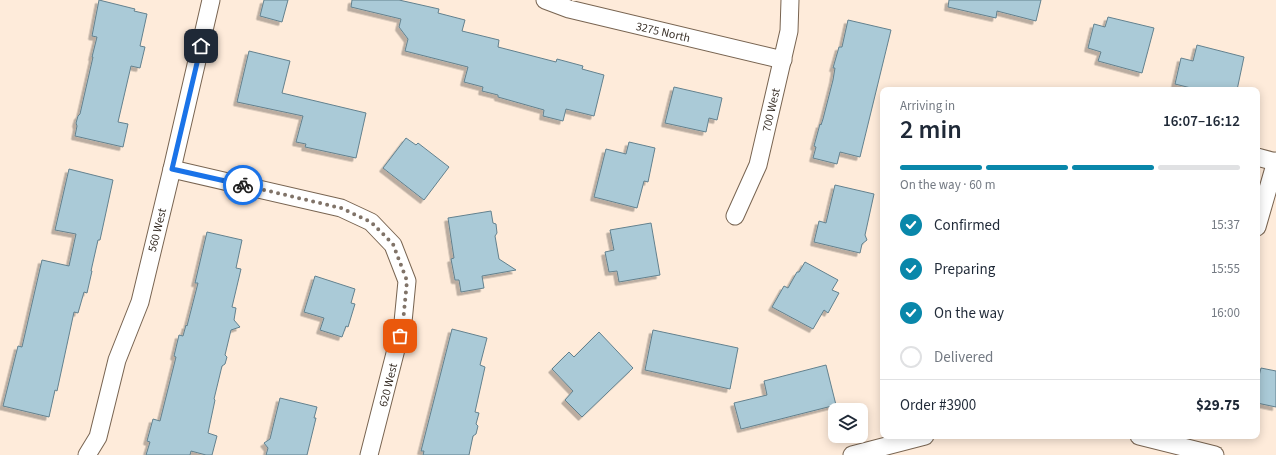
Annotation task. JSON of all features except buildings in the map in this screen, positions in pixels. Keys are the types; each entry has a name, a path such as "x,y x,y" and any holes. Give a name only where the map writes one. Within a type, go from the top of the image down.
{"street":[{"name":"560 West","path":"87,455 98,436 117,360 140,302 211,0"},
{"name":"3275 North","path":"545,0 569,9 783,60"},
{"name":"700 West","path":"735,216 758,165 783,60 788,31 790,0"},
{"path":"1260,158 1276,161 1260,217"},
{"name":"620 West","path":"172,169 341,208 371,222 393,244 407,281 403,322 369,455"},
{"path":"852,455 913,439"},
{"path":"1152,439 1215,455"}],"way so far":[{"path":"243,185 341,208 371,222 393,244 407,281 403,322 400,336"}],"route":[{"path":"201,46 172,169 243,185"}]}
